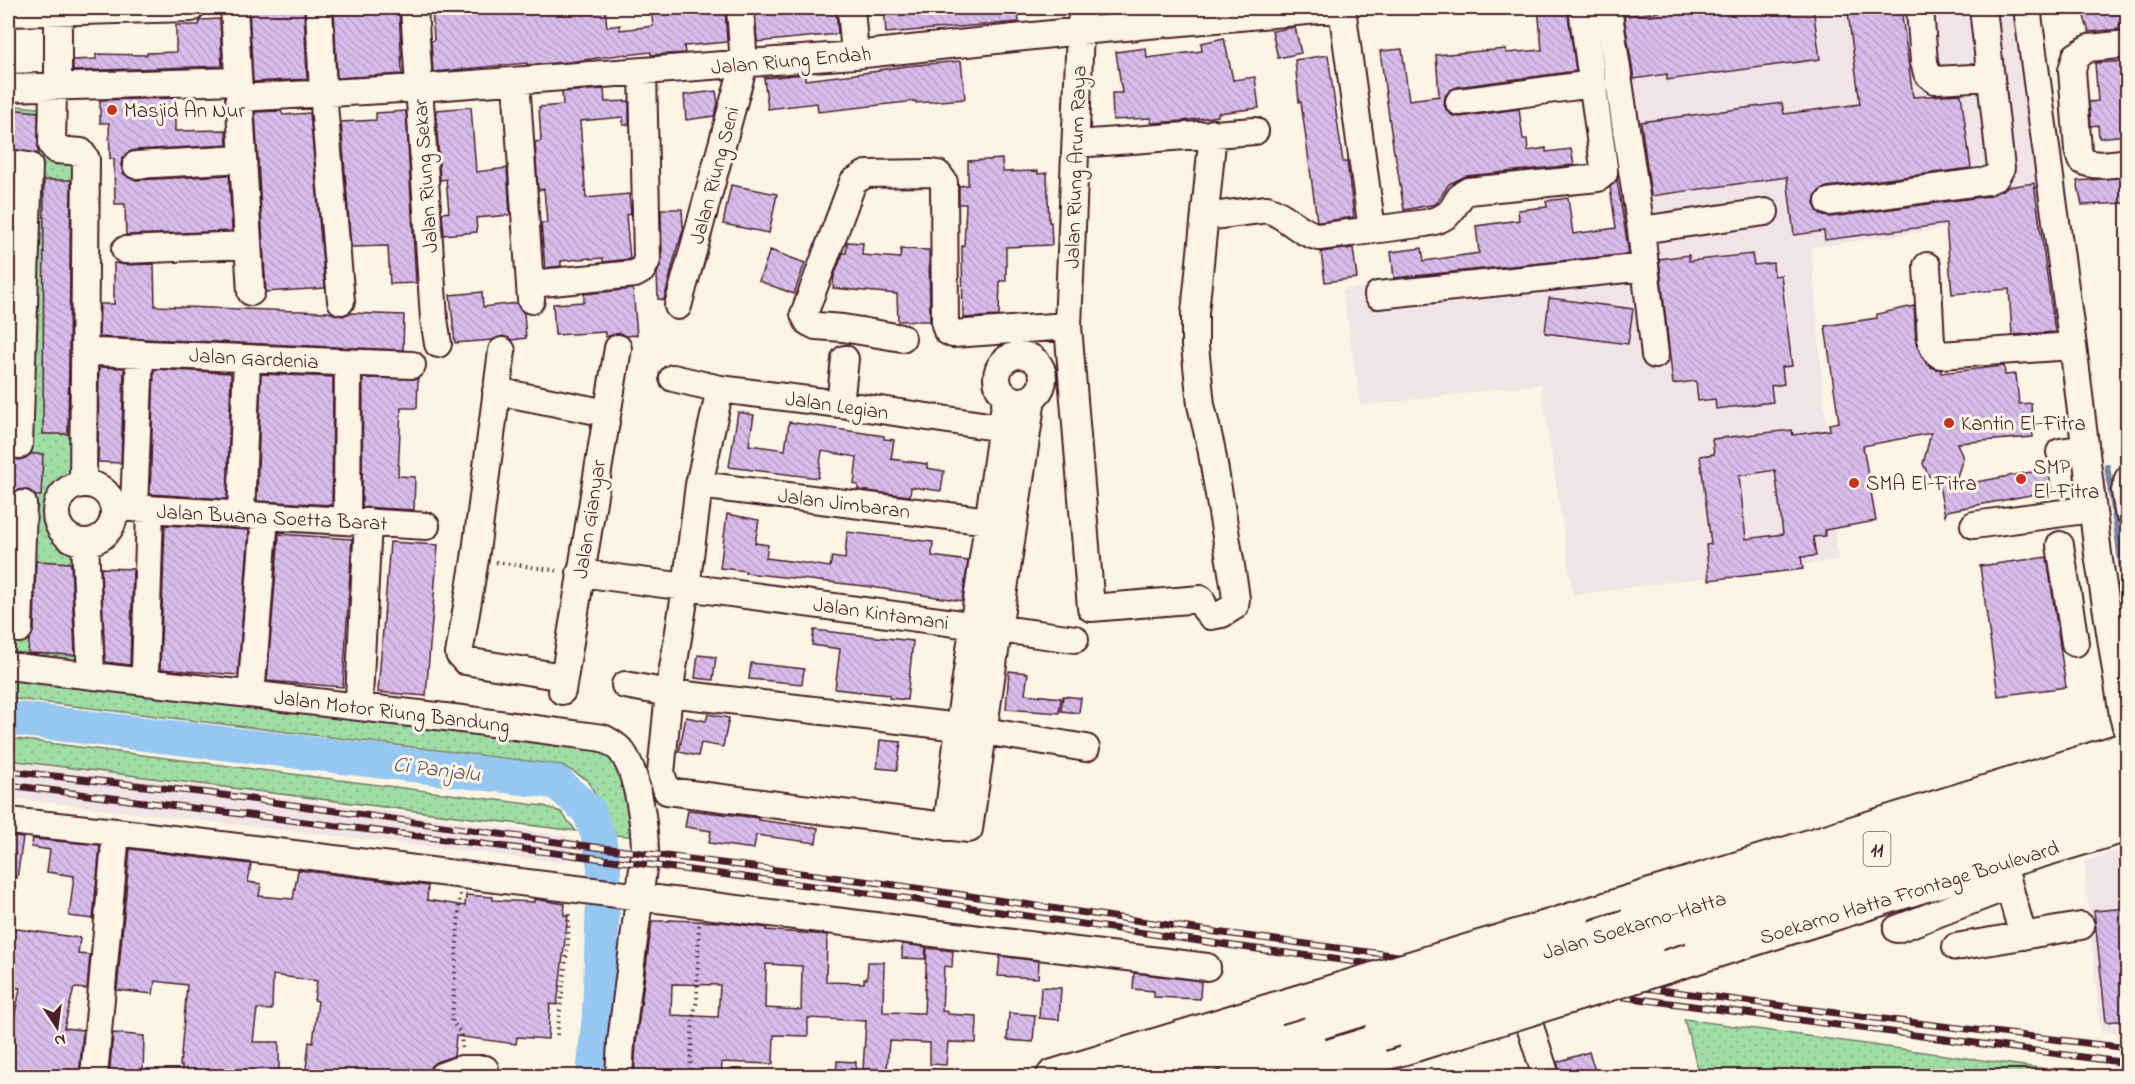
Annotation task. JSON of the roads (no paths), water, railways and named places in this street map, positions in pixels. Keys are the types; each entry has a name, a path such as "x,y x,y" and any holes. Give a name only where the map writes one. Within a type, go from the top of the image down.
{"highway":[{"name":"Jalan Soekarno-Hatta","path":"1238,1077 1380,1034 1636,938 2127,772"},
{"name":"Jalan Soekarno-Hatta","path":"1139,1077 1320,1022 1636,938 1862,883 2127,802"},
{"path":"1862,883 1926,885"}],"main road":[{"name":"Jalan Soekarno-Hatta","path":"1053,1077 2127,748"},
{"name":"Soekarno Hatta Frontage Boulevard","path":"1525,1011 1926,885 2006,875 2127,825"},
{"path":"1307,1077 1525,1011"}],"street":[{"path":"8,13 191,8"},
{"path":"234,8 251,292"},
{"path":"320,8 323,93 341,301"},
{"name":"Jalan Riung Sekar","path":"414,8 434,319 438,344"},
{"name":"Jalan Riung Seni","path":"678,306 744,64 740,8"},
{"path":"851,8 855,55"},
{"path":"1341,8 1372,230"},
{"name":"Jalan Riung Endah","path":"8,88 239,89 323,93 419,88 855,55 1081,20 1341,8"},
{"path":"1213,133 1205,217 1268,209 1319,237 1426,223 1440,219 1449,212 1459,197 1468,191 1598,178 1604,173 1604,167 1582,8"},
{"path":"1608,8 1641,230 1655,355"},
{"path":"1920,8 1924,62 1927,73 1935,80 1992,77"},
{"path":"1829,202 1996,177 2001,168 1983,8"},
{"path":"2027,8 2073,346 2098,554 2122,716 2127,733"},
{"path":"61,10 58,18 58,83 53,93 52,145 56,150 81,152 86,159 83,484"},
{"name":"Jalan Riung Arum Raya","path":"1081,20 1068,335 1091,608 1201,599 1211,616 1222,614 1234,606 1236,599 1234,584 1211,447 1201,405 1196,346 1195,313 1205,217"},
{"path":"2127,44 2089,48 2076,56 2072,70 2078,150 2081,160 2096,165 2127,162"},
{"path":"516,81 531,292 634,274 642,270 647,260 643,72"},
{"path":"1458,102 1593,84"},
{"path":"1076,144 1255,131"},
{"path":"136,165 243,159"},
{"path":"8,163 29,166 14,392 19,445"},
{"path":"902,338 852,329 816,326 808,322 804,314 854,182 866,174 931,173 938,174 944,182 945,325 947,331 953,333 1005,330 1068,335 1037,386 1019,401 1006,397 998,387 996,374 1002,362 1013,355 1026,355 1038,363 1037,386 986,627 959,727 958,828"},
{"path":"1641,230 1765,212"},
{"path":"125,250 248,245"},
{"path":"1927,266 1931,342 1935,351 1940,355 2073,346"},
{"path":"1378,295 1645,267"},
{"path":"1005,330 1013,355"},
{"name":"Jalan Gianyar","path":"496,391 475,559 459,654 465,660 563,684 618,348"},
{"path":"502,351 496,391 607,413"},
{"name":"Jalan Gardenia","path":"96,352 412,365"},
{"path":"140,353 129,508 145,672"},
{"path":"247,358 253,516 252,684"},
{"path":"840,404 845,359"},
{"path":"348,363 357,522 359,698"},
{"name":"Jalan Legian","path":"673,378 720,389 1002,428"},
{"path":"720,389 699,485 686,588 669,693 661,773 667,791 958,828"},
{"path":"958,828 984,731 988,521 1006,397"},
{"path":"2060,452 2085,448"},
{"path":"2127,479 2125,491 2127,511"},
{"path":"83,484 95,485 111,498 129,508 114,516 107,531 93,541 85,542 68,537 62,531 54,506 67,490 83,484"},
{"name":"Jalan Jimbaran","path":"699,485 988,521"},
{"path":"19,629 15,504 54,506"},
{"name":"Jalan Buana Soetta Barat","path":"129,508 426,526"},
{"path":"1974,525 2092,509"},
{"path":"85,542 91,675"},
{"path":"2075,643 2061,552 2098,554"},
{"name":"Jalan Kintamani","path":"580,573 1075,639"},
{"name":"Jalan Motor Riung Bandung","path":"8,666 603,738 621,750 630,765 645,834 631,897 619,1077"},
{"path":"624,685 669,693 959,727"},
{"path":"984,731 1086,748"},
{"path":"8,821 116,832 1207,967"},
{"path":"94,1077 116,832"},
{"path":"1897,929 2006,875 2023,936"},
{"path":"1956,947 2081,926"},
{"path":"1525,1011 1544,1069"}],"waterway":[{"path":"2107,466 2128,625"},
{"name":"Ci Panjalu","path":"8,718 556,782 589,811 599,839 604,867 599,1015 593,1076"}],"railway":[{"path":"8,771 208,793 571,844 888,884 1223,933 1875,1018 2128,1048"},
{"path":"8,785 883,895 1234,946 2128,1063"}],"place":[{"name":"Masjid An Nur","path":"112,110"},
{"name":"Kantin El-Fitra","path":"1949,423"},
{"name":"SMP El-Fitra","path":"2021,479"},
{"name":"SMA El-Fitra","path":"1854,483"}]}
